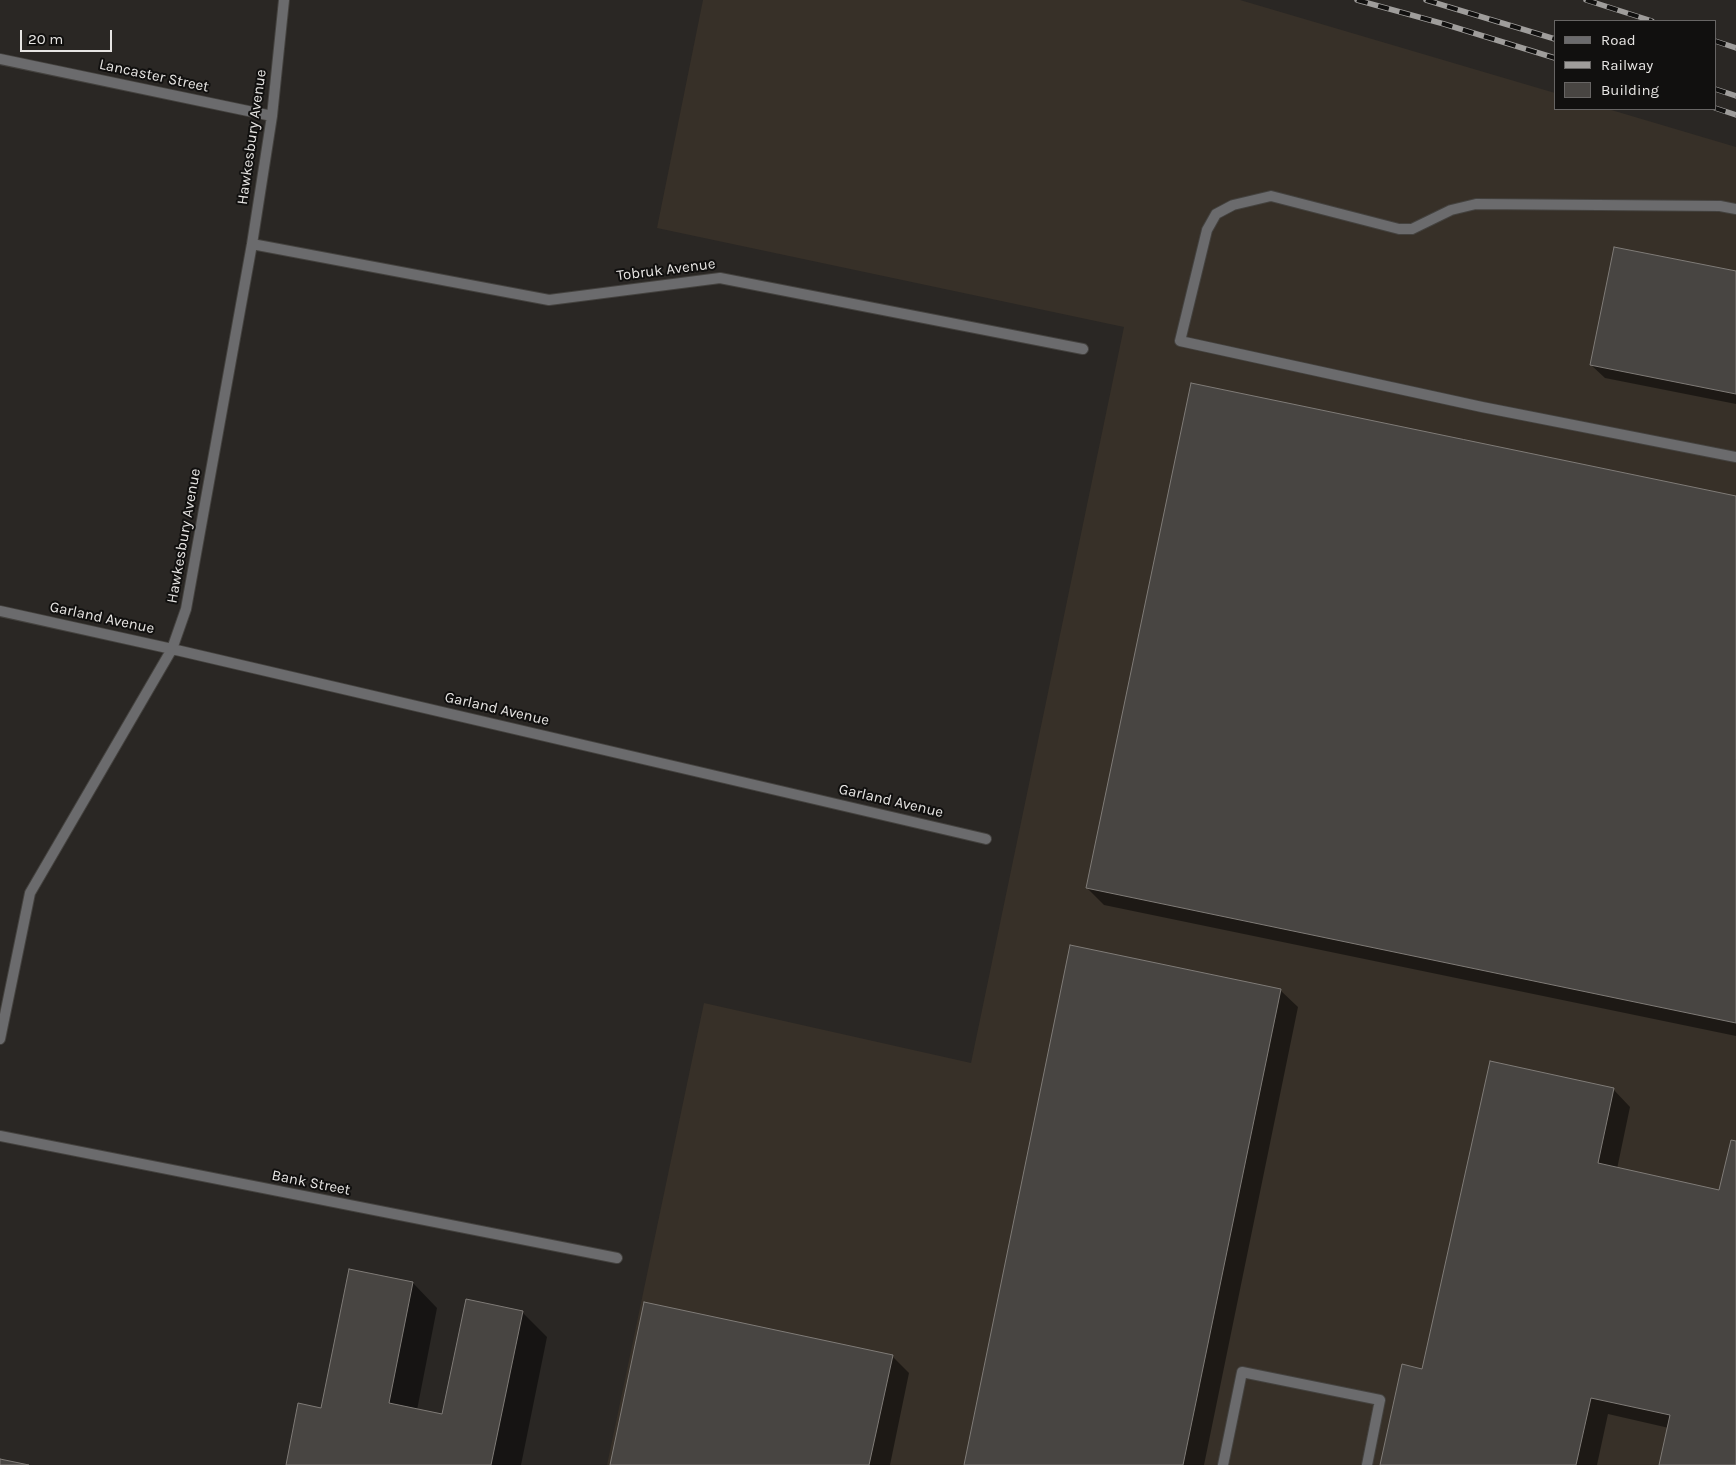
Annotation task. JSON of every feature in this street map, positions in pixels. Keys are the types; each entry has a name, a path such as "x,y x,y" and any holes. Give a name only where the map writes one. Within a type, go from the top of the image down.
{"street":[{"name":"Hawkesbury Avenue","path":"0,1039 30,893 172,649 186,609 252,244 272,116 284,0"},
{"name":"Lancaster Street","path":"0,59 272,116"},
{"path":"1736,209 1720,206 1476,204 1451,210 1412,229 1399,229 1271,196 1233,205 1216,214 1207,230 1180,341 1482,407 1736,457"},
{"name":"Tobruk Avenue","path":"252,244 549,300 720,278 1083,349"},
{"name":"Garland Avenue","path":"0,611 172,649 986,838"},
{"name":"Bank Street","path":"0,1136 617,1258"},
{"path":"1223,1465 1242,1372 1380,1400 1368,1465"}],"shaded area":[{"path":"703,0 1240,0 1554,93 1554,110 1611,110 1736,147 1736,1465 607,1465 704,1003 971,1063 1124,327 657,228"}],"building":[{"path":"1614,247 1736,271 1736,394 1590,365"},
{"path":"1191,383 1736,496 1736,1023 1086,888"},
{"path":"1070,945 1281,989 1183,1465 964,1465"},
{"path":"1490,1061 1614,1088 1598,1163 1719,1190 1731,1140 1736,1141 1736,1465 1659,1465 1670,1415 1591,1398 1576,1465 1380,1465 1402,1364 1422,1369"},
{"path":"349,1269 413,1282 389,1403 442,1414 466,1299 523,1311 491,1465 286,1465 298,1403 321,1408"},
{"path":"644,1302 893,1355 869,1465 610,1465"},
{"path":"0,1459 29,1465 0,1465"}],"railway":[{"path":"1357,0 1554,58"},
{"path":"1426,0 1554,39"},
{"path":"1586,0 1649,20"},
{"path":"1716,41 1736,48"},
{"path":"1716,89 1736,96"},
{"path":"1716,108 1736,115"}]}
